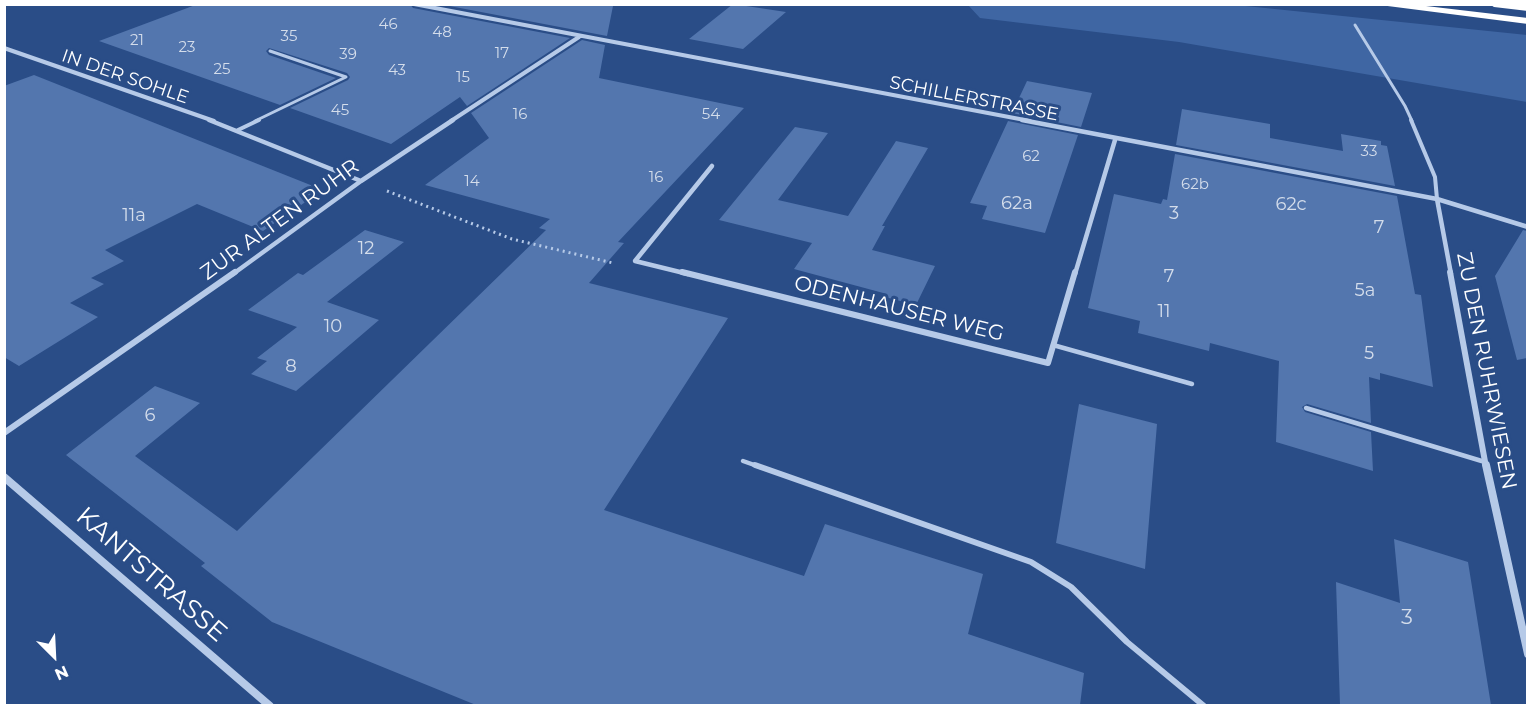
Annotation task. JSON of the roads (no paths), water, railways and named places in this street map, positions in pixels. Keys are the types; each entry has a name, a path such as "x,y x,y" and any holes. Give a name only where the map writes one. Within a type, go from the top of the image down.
{"highway":[{"path":"1377,4 1527,21"},
{"path":"1494,4 1527,8"}],"street":[{"name":"SCHILLERSTRASSE","path":"414,4 1115,140 1437,199 1527,227"},
{"name":"ZUR ALTEN RUHR","path":"4,433 208,292 361,181 579,37"},
{"name":"IN DER SOHLE","path":"4,48 238,130 361,181"},
{"name":"ODENHAUSER WEG","path":"712,166 635,261 1048,363 1115,140"},
{"name":"ZU DEN RUHRWIESEN","path":"1437,199 1485,462 1527,654"},
{"name":"KANTSTRASSE","path":"4,477 270,705"}],"lane":[{"path":"1354,25 1405,106 1435,177 1437,199"},
{"path":"238,130 346,77 270,51"},
{"path":"1053,345 1192,384"},
{"path":"1306,408 1485,462"},
{"path":"742,461 1031,562 1071,587 1127,642 1204,705"}]}
